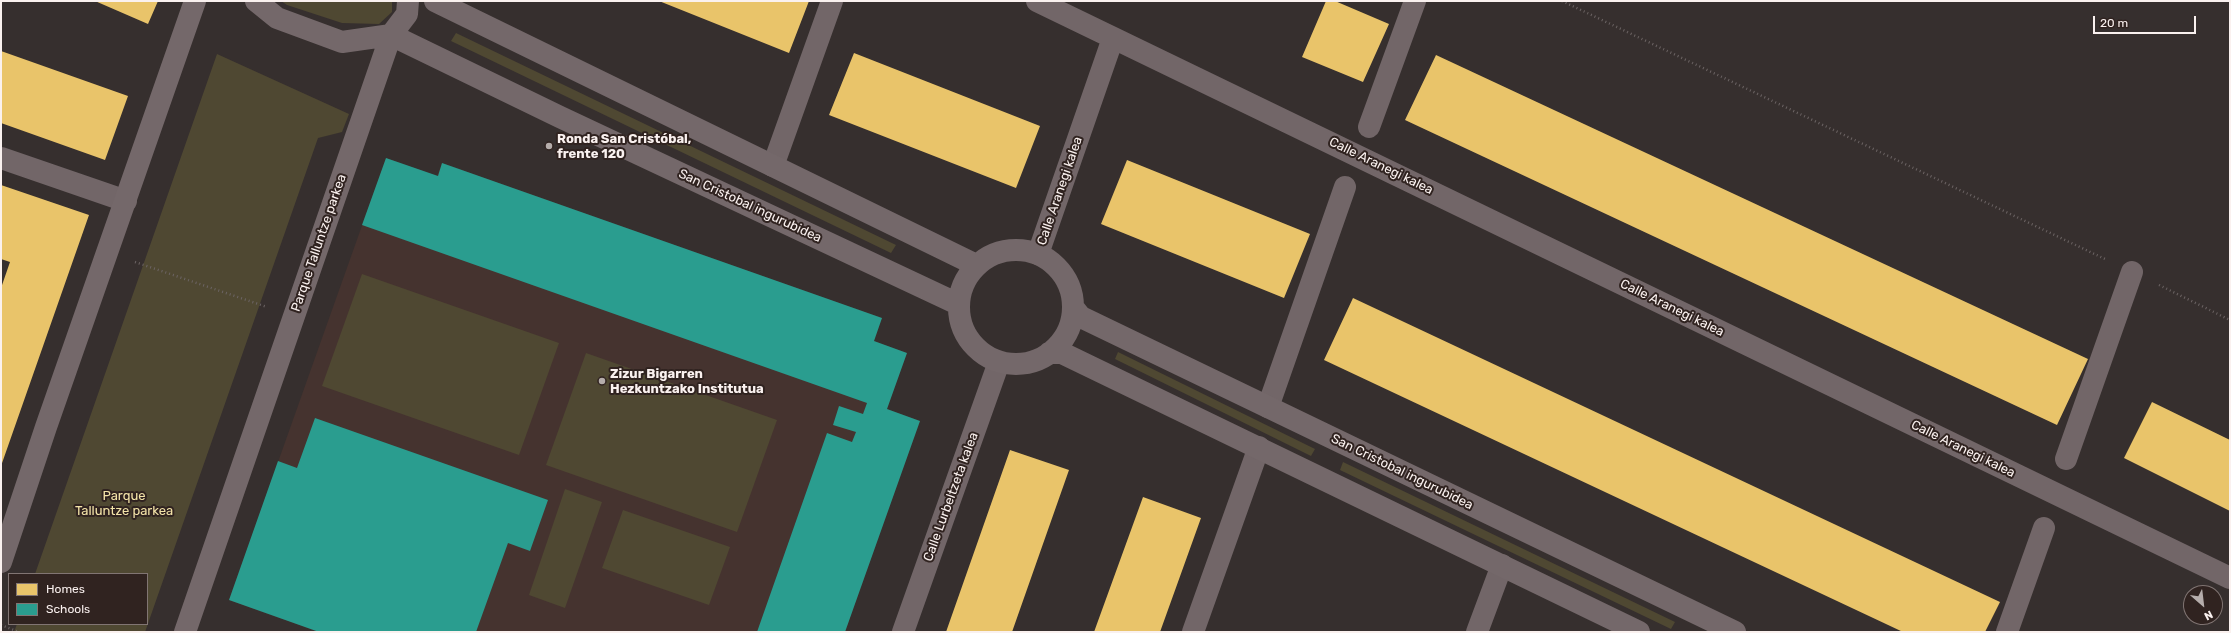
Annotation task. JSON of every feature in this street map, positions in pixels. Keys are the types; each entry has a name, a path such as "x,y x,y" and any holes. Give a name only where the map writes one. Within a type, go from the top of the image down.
{"street":[{"path":"1,560 46,427 196,1"},
{"path":"256,1 277,18 342,42 391,35 407,14 408,1"},
{"path":"435,1 976,265"},
{"path":"773,166 832,1"},
{"name":"Calle Aranegi kalea","path":"1037,1 1330,141 2087,510 2230,578"},
{"path":"1369,127 1415,1"},
{"name":"San Cristobal ingurubidea","path":"391,35 560,117 958,304"},
{"name":"Parque Talluntze parkea","path":"185,632 391,35"},
{"name":"Calle Aranegi kalea","path":"1038,254 1114,38"},
{"path":"1,158 126,201"},
{"path":"1268,407 1345,186"},
{"path":"1015,250 1038,254 1054,264 1066,280 1073,307 1066,333 1043,358 1020,364 999,362 977,349 965,334 958,304 961,290 976,265 989,256 1015,250"},
{"path":"2066,459 2132,272"},
{"name":"San Cristobal ingurubidea","path":"1073,307 1081,317 1735,632"},
{"path":"1049,353 1062,353 1639,632"},
{"name":"Calle Lurbeltzeta kalea","path":"903,632 999,362"},
{"path":"1193,632 1259,447"},
{"path":"2007,632 2044,528"},
{"path":"1477,632 1502,565"}],"path":[{"path":"1562,1 2230,320"},
{"path":"131,261 294,317"},
{"path":"1,625 19,632"}],"shaded area":[{"name":"Zizur Bigarren Hezkuntzako Institutua","path":"386,158 437,176 442,163 882,318 874,341 907,353 887,409 920,421 845,632 319,632 229,600"}],"green space":[{"path":"281,1 392,1 392,12 379,24 342,23 287,5"},
{"path":"456,33 896,245 891,253 451,41"},
{"name":"Parque Talluntze parkea","path":"217,54 349,114 342,132 318,138 148,623 148,573 35,573"},
{"path":"362,274 559,343 519,455 322,386"},
{"path":"1118,352 1315,449 1311,456 1115,359"},
{"path":"586,353 777,420 737,532 546,465"},
{"path":"1343,462 1675,622 1671,629 1340,470"},
{"path":"565,489 602,502 565,608 529,595"},
{"path":"623,510 730,547 709,605 602,568"},
{"name":"Parque Talluntze parkea","path":"17,625 147,625 145,632 14,632"}],"building: Homes":[{"path":"95,1 158,1 148,24"},
{"path":"659,1 809,1 789,53"},
{"path":"1326,1 1335,1 1389,24 1363,82 1302,57"},
{"path":"1,51 128,96 105,160 1,123"},
{"path":"854,53 1040,126 1016,188 829,115"},
{"path":"1436,55 2088,359 2057,425 1405,120"},
{"path":"1127,160 1310,234 1284,298 1101,224"},
{"path":"1,185 89,215 1,466 1,288 10,262 1,259"},
{"path":"1353,298 2000,602 1985,632 1903,632 1324,360"},
{"path":"2152,402 2230,440 2230,511 2124,458"},
{"path":"1010,450 1069,470 1012,632 946,632"},
{"path":"1143,497 1201,518 1160,632 1094,632"}],"building: Schools":[{"path":"386,158 438,176 442,163 882,318 874,341 907,353 887,409 920,421 845,632 757,632 827,433 852,442 856,432 833,425 839,406 863,414 867,403 362,225"},
{"path":"315,418 548,500 530,551 508,543 476,632 319,632 229,600 278,461 297,468"}],"place":[{"name":"Ronda San Cristóbal, frente 120","path":"549,146"},
{"name":"Zizur Bigarren Hezkuntzako Institutua","path":"602,381"}]}
